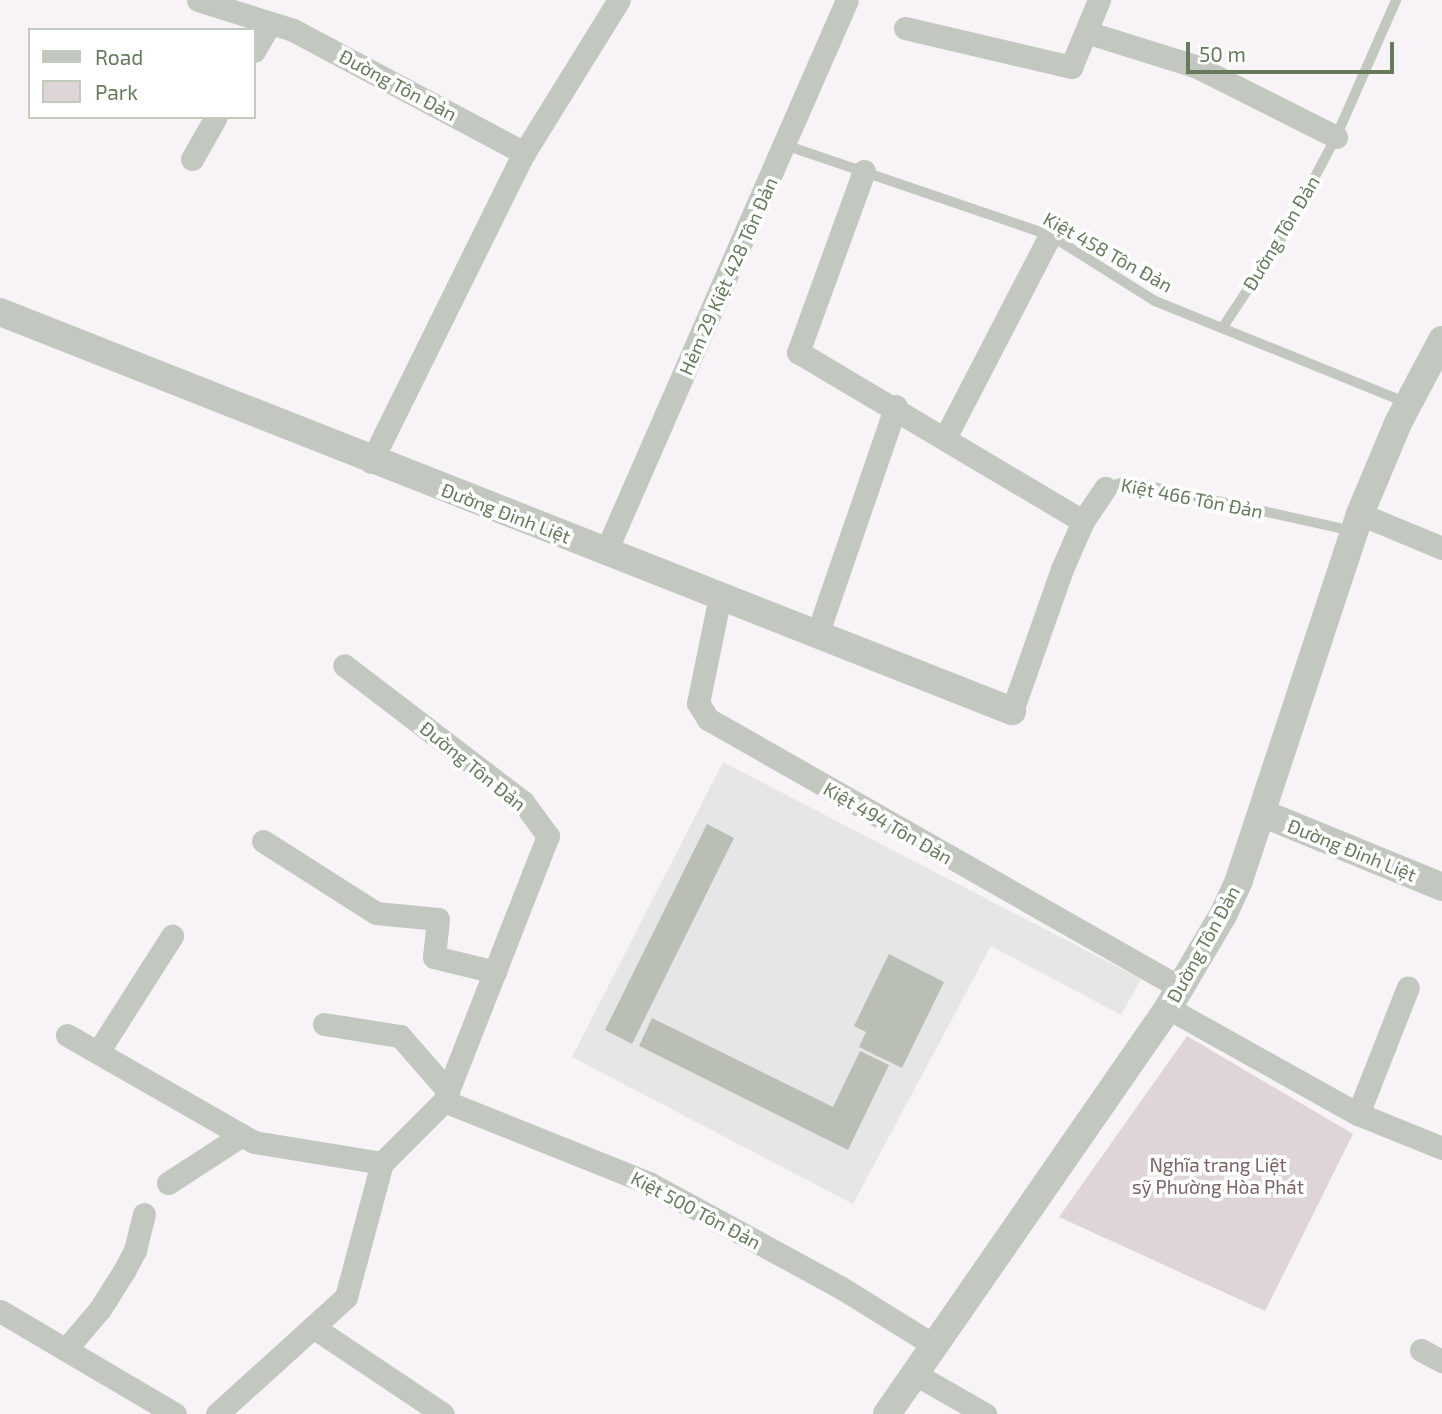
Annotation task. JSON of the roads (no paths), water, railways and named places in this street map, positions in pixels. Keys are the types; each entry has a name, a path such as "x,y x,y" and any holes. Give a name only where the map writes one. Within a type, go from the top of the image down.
{"street":[{"name":"Đường Tôn Đản","path":"198,0 293,30 524,153"},
{"path":"371,462 524,153 619,0"},
{"name":"Hẻm 29 Kiệt 428 Tôn Đản","path":"606,551 848,0"},
{"path":"905,28 1071,67 1099,0"},
{"path":"256,48 270,23"},
{"path":"1086,32 1195,66 1336,137"},
{"path":"192,159 215,119"},
{"path":"864,171 798,352 896,406 1083,521"},
{"path":"946,436 1050,235"},
{"name":"Đường Đinh Liệt","path":"0,312 371,462 818,632 1012,711"},
{"name":"Đường Tôn Đản","path":"887,1414 1174,998 1223,915 1262,813 1357,522 1408,403 1442,340"},
{"path":"818,632 896,406"},
{"name":"Kiệt 466 Tôn Đản","path":"1012,711 1083,521 1105,488"},
{"path":"1357,522 1442,548"},
{"name":"Kiệt 494 Tôn Đản","path":"720,596 698,703 708,719 1174,998 1358,1114 1442,1148"},
{"name":"Đường Tôn Đản","path":"344,666 523,802 548,836 446,1096 382,1163"},
{"name":"Đường Đinh Liệt","path":"1262,813 1442,887"},
{"path":"263,841 376,913 438,919 434,957 495,972"},
{"path":"98,1052 172,936"},
{"path":"1358,1114 1408,987"},
{"path":"324,1024 400,1036 446,1096"},
{"path":"67,1035 254,1142 382,1163 353,1282 346,1297 217,1414"},
{"name":"Kiệt 500 Tôn Đản","path":"446,1096 649,1183 840,1287 935,1346"},
{"path":"168,1183 242,1135"},
{"path":"66,1349 100,1309 124,1271 135,1250 144,1214"},
{"path":"0,1311 175,1414"},
{"path":"313,1327 443,1414"},
{"path":"1421,1350 1442,1361"},
{"path":"915,1374 985,1414"}],"lane":[{"name":"Đường Tôn Đản","path":"1223,327 1285,233 1336,137 1396,0"},
{"name":"Kiệt 458 Tôn Đản","path":"785,145 1050,235 1155,301 1408,403"},
{"name":"Kiệt 466 Tôn Đản","path":"1105,488 1126,481 1357,522"}],"park label":[{"name":"Nghĩa trang Liệt sỹ Phường Hòa Phát","path":"1218,1176"}]}
